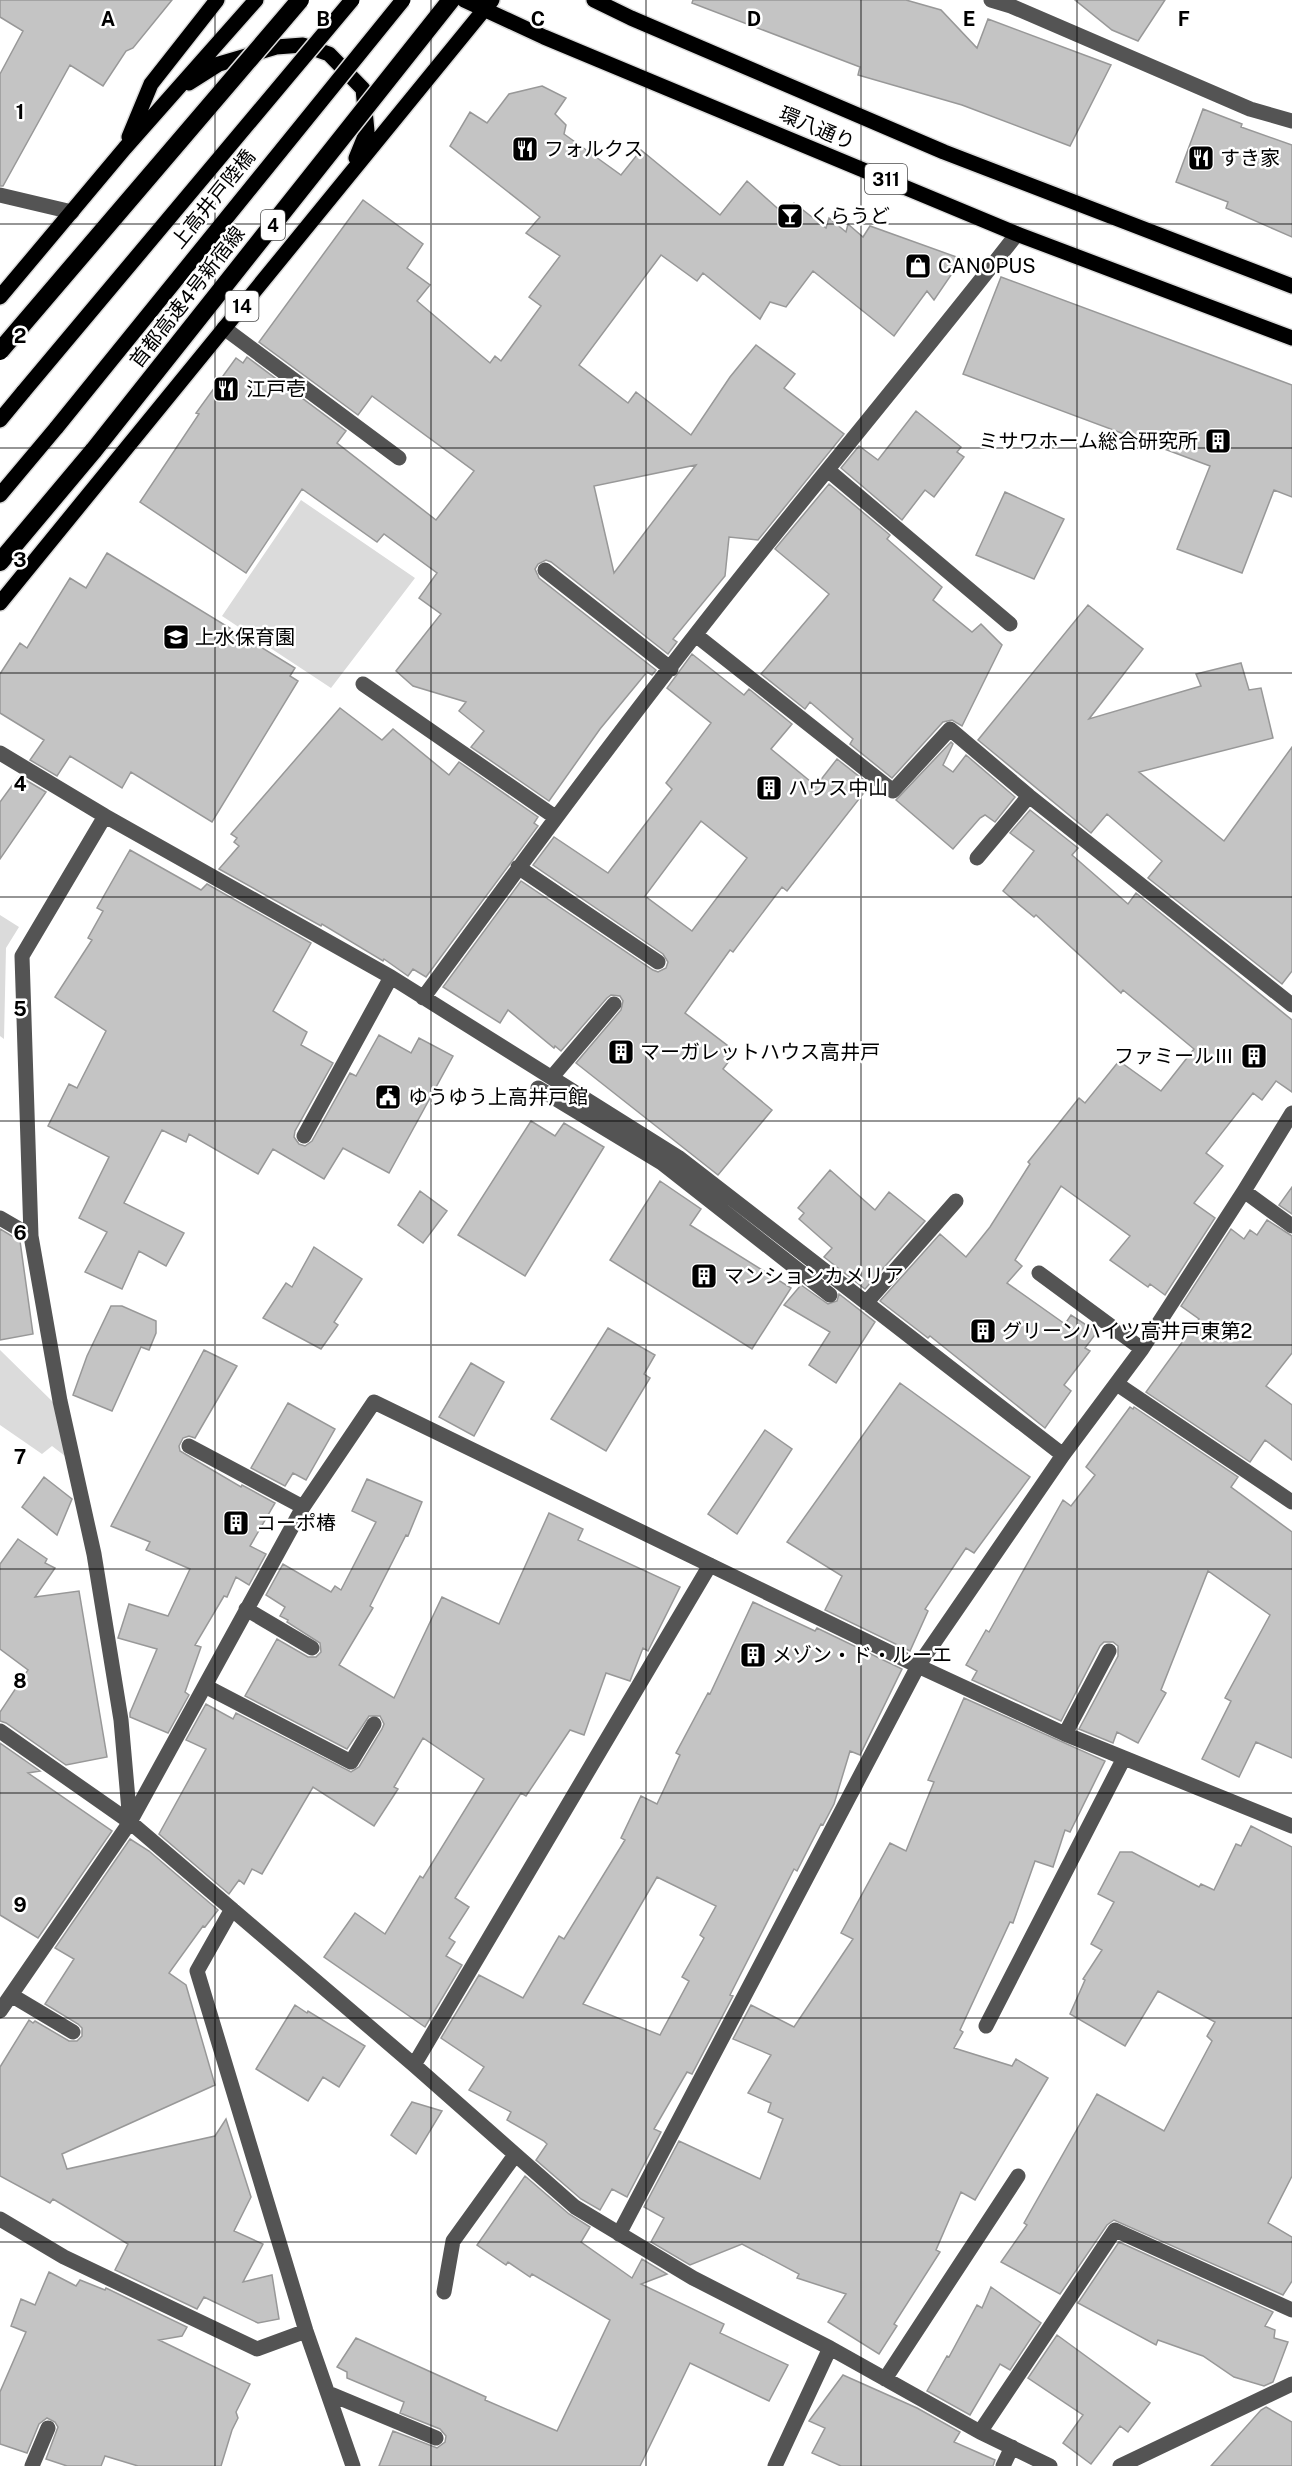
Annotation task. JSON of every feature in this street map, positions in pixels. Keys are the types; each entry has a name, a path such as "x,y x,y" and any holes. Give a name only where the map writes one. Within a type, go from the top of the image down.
{"highway":[{"path":"0,351 300,0"},
{"name":"首都高速4号新宿線","path":"0,562 94,450 451,0"}],"main road":[{"path":"125,148 151,84 217,0"},
{"path":"0,297 125,148 256,0"},
{"name":"上高井戸陸橋","path":"0,420 352,0"},
{"name":"上高井戸陸橋","path":"0,495 403,0"},
{"name":"環八通り","path":"464,0 488,5 1017,234 1292,338"},
{"name":"環八通り","path":"594,0 944,152 1292,286"},
{"path":"610,0 631,18"},
{"name":"14","path":"0,603 488,5"},
{"path":"176,90 219,64 276,47 303,45 329,54 363,89 367,131 349,174"}],"street":[{"path":"991,0 1011,6 1250,108 1292,121"},
{"path":"0,195 72,212"},
{"path":"423,998 555,817 785,522 829,471 1017,234"},
{"path":"224,328 399,459"},
{"path":"829,471 1010,624"},
{"path":"545,570 671,669"},
{"path":"697,636 893,791 950,729 1029,796 1292,1005"},
{"path":"363,684 555,817"},
{"path":"0,753 105,816 391,977 678,1157 1063,1455"},
{"path":"977,858 1029,796"},
{"path":"105,816 22,956 31,1236 60,1401 94,1554 121,1720 130,1822"},
{"path":"518,867 658,962"},
{"path":"304,1136 391,977"},
{"path":"552,1077 614,1004"},
{"path":"538,1088 662,1163 830,1295"},
{"path":"619,2234 918,1666 1063,1455 1142,1349 1292,1113"},
{"path":"1244,1191 1292,1226"},
{"path":"866,1303 956,1201"},
{"path":"0,1218 31,1236"},
{"path":"1039,1273 1142,1349"},
{"path":"1117,1384 1292,1502"},
{"path":"0,2011 130,1822 303,1507 374,1402 918,1666 1065,1734 1292,1826"},
{"path":"189,1446 303,1507"},
{"path":"414,2065 710,1565"},
{"path":"246,1609 312,1648"},
{"path":"1065,1734 1109,1651"},
{"path":"205,1686 351,1762 374,1724"},
{"path":"0,1731 130,1822 414,2065 575,2207 693,2278 830,2348 980,2432 1050,2466"},
{"path":"986,2026 1124,1758"},
{"path":"232,1909 197,1971 306,2331 352,2464"},
{"path":"11,1995 73,2032"},
{"path":"444,2292 453,2241 516,2154"},
{"path":"885,2379 1018,2176"},
{"path":"0,2218 64,2257 257,2349 306,2331"},
{"path":"980,2432 1115,2230 1292,2310"},
{"path":"775,2466 830,2348"},
{"path":"1120,2466 1292,2384"},
{"path":"328,2393 436,2438"},
{"path":"32,2466 48,2427"},
{"path":"1003,2466 1012,2447"}],"shaded area":[{"path":"301,500 415,578 331,688 222,616"},
{"path":"0,915 19,927 6,948 4,1039 0,1036"},
{"path":"0,1350 54,1403 65,1456 52,1446 42,1454 0,1425"}],"building":[{"path":"0,0 172,0 133,48 126,51 103,86 70,65 3,186 0,186 0,74 23,31 0,17"},
{"path":"693,0 906,0 941,10 977,48 988,19 1111,65 1070,146 962,105 858,75 860,67 692,3"},
{"path":"1075,0 1165,0 1138,41 1112,30"},
{"path":"542,86 566,98 555,114 566,125 564,134 621,175 641,150 720,215 747,181 785,215 794,203 826,228 829,218 846,232 848,224 863,237 870,226 962,259 934,300 927,291 894,336 813,271 786,307 770,302 760,319 703,273 697,281 661,255 579,365 628,403 636,392 691,435 730,377 756,345 795,374 784,388 844,434 758,540 729,537 725,576 673,639 677,642 668,654 551,562 546,560 538,564 535,569 539,578 656,670 652,675 647,672 600,729 549,801 471,747 484,731 459,711 466,702 413,686 396,671 441,614 419,598 437,573 384,534 377,542 302,489 246,573 140,502 199,414 196,413 236,358 243,363 247,357 346,431 337,443 436,520 474,471 372,396 358,415 259,342 363,200 423,244 407,268 430,285 417,301 490,363 495,356 501,361 541,306 529,297 560,256 526,233 540,217 450,146 470,112 487,123 509,94","holes":["696,465 614,573 594,486"]},
{"path":"1203,109 1242,124 1241,127 1292,145 1292,237 1226,208 1228,202 1176,182"},
{"name":"ミサワホーム総合研究所","path":"1001,277 1292,385 1292,497 1274,490 1242,573 1177,549 1210,466 963,374"},
{"path":"916,411 961,447 957,452 964,457 934,497 925,490 902,520 841,468 859,446 878,460"},
{"path":"829,484 890,535 887,539 942,587 933,600 972,632 981,624 1002,645 962,726 952,720 943,722 892,778 850,744 853,739 810,702 805,709 761,674 829,594 775,549"},
{"path":"1005,492 1064,519 1034,579 976,555"},
{"path":"107,553 295,668 290,676 298,681 212,822 131,772 122,788 70,756 57,776 30,760 44,740 0,713 0,674 20,643 27,648 70,578 86,588"},
{"path":"1088,605 1143,649 1089,719 1201,686 1196,674 1241,663 1249,690 1261,688 1273,738 1139,772 1224,841 1292,747 1292,971 1282,984 1148,878 1162,861 1107,814 1091,833 978,740"},
{"path":"692,654 744,695 749,689 792,724 771,749 816,786 837,759 870,785 787,891 782,887 733,952 730,950 685,1013 736,1052 723,1069 772,1110 718,1175 576,1063 621,1010 623,1001 620,996 611,995 607,998 561,1051 555,1046 554,1048 508,1010 500,1023 443,987 521,881 653,970 658,972 666,968 668,962 663,954 533,865 554,837 608,873 672,789 666,783 711,723 667,688","holes":["701,821 747,858 692,931 645,896"]},
{"path":"340,708 382,740 393,729 449,775 459,762 538,817 534,823 538,826 426,977 413,969 408,976 384,959 383,961 322,924 321,926 219,869 239,846 234,842 237,838 231,834"},
{"path":"951,742 953,744 943,765 953,772 966,755 1015,797 995,822 985,815 980,818 953,849 896,800"},
{"path":"19,776 46,792 0,859 0,802"},
{"path":"1030,810 1078,848 1072,855 1128,904 1136,893 1292,1020 1292,1092 1276,1081 1262,1100 1253,1093 1206,1153 1223,1166 1194,1203 1215,1218 1165,1295 1150,1284 1148,1287 1110,1260 1130,1236 1061,1186 1015,1260 1022,1266 1007,1283 1065,1324 1071,1315 1097,1332 1085,1348 1090,1351 1064,1385 1071,1391 1045,1428 930,1336 928,1338 880,1301 940,1234 966,1257 990,1227 1030,1164 1028,1162 1079,1098 1085,1103 1119,1061 1161,1091 1194,1049 1123,990 1121,993 1036,915 1034,917 1003,891 1034,851 1010,833"},
{"path":"130,850 201,890 207,884 311,943 273,1011 307,1032 301,1045 333,1063 295,1131 294,1137 299,1144 305,1146 312,1141 350,1073 356,1076 379,1035 411,1053 419,1038 453,1056 389,1173 343,1148 324,1179 273,1149 258,1174 189,1134 186,1142 162,1130 124,1203 184,1233 166,1266 139,1251 122,1289 85,1272 107,1232 79,1218 109,1157 48,1126 69,1084 77,1088 106,1031 55,997 92,940 88,938 103,911 97,908"},
{"path":"531,1121 555,1136 564,1123 604,1147 525,1276 458,1235"},
{"path":"830,1170 875,1210 889,1192 925,1221 865,1289 824,1257 832,1248 799,1219 804,1213 798,1208"},
{"name":"マンションカメリア","path":"660,1181 701,1209 690,1225 791,1288 752,1349 610,1260"},
{"path":"1292,1187 1292,1214 1279,1205"},
{"path":"420,1191 447,1211 423,1243 398,1225"},
{"path":"1267,1220 1292,1236 1292,1353 1266,1386 1292,1405 1292,1460 1265,1440 1250,1462 1146,1392 1199,1319 1181,1306 1231,1229 1244,1239 1250,1230 1257,1235"},
{"path":"0,1229 20,1241 33,1334 0,1340"},
{"path":"314,1247 362,1279 334,1322 338,1325 321,1349 263,1318 286,1283 292,1287"},
{"path":"801,1285 828,1304 837,1301 839,1294 875,1322 836,1383 809,1365 830,1332 784,1305"},
{"path":"111,1306 122,1306 156,1321 156,1333 149,1350 141,1347 112,1411 73,1395 87,1356"},
{"path":"608,1328 655,1355 644,1374 650,1378 606,1451 551,1419"},
{"path":"204,1350 237,1366 195,1438 189,1436 183,1438 179,1446 180,1451 241,1487 242,1485 275,1503 250,1546 266,1554 249,1585 236,1577 227,1597 224,1596 195,1645 201,1647 185,1692 189,1695 168,1733 130,1717 157,1649 118,1638 129,1604 168,1616 190,1569 146,1550 150,1542 111,1526"},
{"path":"471,1363 504,1382 474,1436 439,1417"},
{"path":"900,1383 1030,1477 974,1553 966,1548 925,1609 928,1611 910,1651 825,1610 842,1576 787,1542"},
{"path":"288,1403 335,1429 306,1480 293,1473 285,1486 251,1468"},
{"path":"1130,1407 1133,1409 1134,1407 1238,1477 1231,1487 1292,1532 1292,1758 1256,1742 1239,1777 1202,1759 1231,1701 1225,1698 1270,1615 1208,1571 1161,1690 1166,1693 1138,1743 1117,1732 1113,1743 1079,1729 1118,1656 1118,1646 1113,1642 1104,1642 1100,1646 1061,1721 972,1680 977,1671 966,1665 986,1630 989,1632 1063,1500 1071,1506 1095,1475 1086,1467"},
{"path":"765,1430 792,1449 737,1534 708,1514"},
{"path":"44,1477 72,1499 57,1535 22,1507"},
{"path":"367,1479 422,1502 408,1536 406,1535 370,1606 373,1608 339,1665 394,1698 442,1597 499,1624 549,1513 583,1529 578,1540 680,1587 648,1651 643,1648 630,1681 606,1673 584,1735 570,1730 526,1796 521,1793 455,1898 469,1907 449,1938 455,1942 446,1956 462,1965 425,2027 324,1957 355,1913 385,1934 420,1876 423,1878 484,1779 423,1738 394,1787 398,1789 374,1826 313,1787 262,1874 252,1869 244,1884 239,1880 229,1894 159,1834 206,1749 186,1740 206,1704 233,1719 236,1713 351,1772 359,1767 382,1729 384,1724 380,1716 369,1716 347,1749 245,1696 277,1639 308,1657 316,1657 321,1652 320,1643 280,1616 285,1607 266,1595 283,1564 331,1592 335,1586 341,1590 376,1522 352,1511"},
{"path":"18,1539 47,1559 45,1563 55,1568 35,1597 79,1591 107,1757 66,1765 0,1721 0,1712 28,1670 0,1649 0,1564"},
{"path":"753,1602 815,1631 817,1628 902,1669 860,1755 850,1751 834,1804 797,1871 794,1869 730,1995 733,1996 692,2074 687,2072 654,2129 661,2132 627,2197 612,2189 600,2210 581,2199 536,2160 547,2144 544,2141 507,2120 511,2112 469,2090 484,2067 441,2038 479,1975 523,1998 559,1936 564,1939 625,1840 621,1838 641,1796 657,1804 680,1755 676,1753 708,1693 710,1694","holes":["657,1877 716,1906 700,1935 704,1938 682,1977 689,1981 660,2035 583,2004"]},
{"path":"964,1698 1105,1761 1070,1832 1065,1830 1053,1867 1035,1861 1013,1923 1010,1922 960,2030 963,2032 954,2048 1012,2066 1016,2059 1048,2078 975,2200 961,2192 936,2250 940,2252 894,2324 897,2326 879,2354 828,2322 846,2294 797,2278 799,2274 742,2244 690,2265 651,2242 664,2218 644,2207 679,2141 760,2179 783,2119 768,2112 771,2103 748,2093 771,2055 733,2039 751,2005 794,2027 853,1939 841,1933 890,1843 906,1851 934,1782 928,1780"},
{"path":"0,1743 40,1771 28,1773 112,1831 38,1938 0,1915"},
{"path":"1251,1826 1292,1847 1292,2176 1268,2223 1292,2237 1292,2281 1283,2295 1114,2220 1107,2225 1060,2294 1001,2262 1027,2225 1024,2223 1097,2094 1164,2131 1212,2041 1207,2036 1215,2022 1158,1991 1125,2046 1070,2014 1085,1980 1083,1979 1102,1950 1091,1944 1114,1902 1098,1894 1120,1852 1132,1852 1199,1887 1201,1884 1214,1890 1236,1844 1241,1846"},
{"path":"130,1839 149,1851 218,1910 205,1927 203,1926 169,1973 186,1985 215,2085 62,2154 67,2169 215,2136 226,2119 251,2197 234,2231 263,2244 243,2282 272,2275 279,2319 258,2323 204,2297 197,2309 115,2270 128,2244 53,2199 50,2203 0,2176 0,2067 29,2020 33,2023 35,2021 69,2041 77,2041 82,2036 82,2028 78,2024 45,2004 74,1959 55,1948"},
{"path":"295,2005 365,2046 339,2087 323,2077 308,2101 256,2069"},
{"path":"412,2102 442,2111 416,2154 391,2135"},
{"path":"525,2176 569,2214 590,2227 581,2242 632,2278 642,2259 667,2274 641,2284 724,2324 720,2333 788,2365 769,2401 690,2363 640,2466 379,2466 393,2431 437,2448 445,2442 446,2436 440,2429 400,2413 404,2402 347,2378 347,2372 337,2367 356,2338 486,2397 485,2400 557,2431 610,2320 532,2274 530,2277 508,2262 506,2265 477,2245"},
{"path":"1119,2242 1273,2312 1265,2326 1275,2330 1274,2338 1288,2342 1273,2382 1264,2386 1234,2377 1203,2356 1158,2340 1156,2345 1078,2303"},
{"path":"49,2272 76,2286 80,2280 105,2290 106,2288 187,2327 182,2336 159,2340 250,2384 236,2412 238,2418 221,2466 138,2466 105,2456 101,2466 67,2466 46,2459 58,2427 55,2422 47,2418 39,2424 27,2453 0,2444 0,2392 26,2332 11,2326 21,2299 35,2305"},
{"path":"991,2287 1041,2323 1010,2370 1000,2364 970,2415 927,2391 947,2356 949,2357 977,2305 982,2308"},
{"path":"1057,2335 1150,2403 1128,2432 1120,2426 1091,2464 1063,2443 1083,2415 1028,2378"},
{"path":"843,2375 917,2408 960,2432 954,2442 995,2460 993,2466 841,2466 812,2453 825,2428 809,2421"},
{"path":"1266,2407 1292,2422 1292,2466 1211,2466 1261,2410"}],"place":[{"name":"フォルクス","path":"525,149"},
{"name":"すき家","path":"1201,158"},
{"name":"くらうど","path":"790,216"},
{"name":"CANOPUS","path":"918,266"},
{"name":"江戸壱","path":"226,389"},
{"name":"ミサワホーム総合研究所","path":"1218,441"},
{"name":"上水保育園","path":"176,637"},
{"name":"ハウス中山","path":"769,788"},
{"name":"マーガレットハウス高井戸","path":"621,1052"},
{"name":"ファミールⅢ","path":"1254,1056"},
{"name":"ゆうゆう上高井戸館","path":"388,1097"},
{"name":"マンションカメリア","path":"704,1276"},
{"name":"グリーンハイツ高井戸東第2","path":"983,1331"},
{"name":"コーポ椿","path":"236,1523"},
{"name":"メゾン・ド・ルーエ","path":"753,1655"}]}
